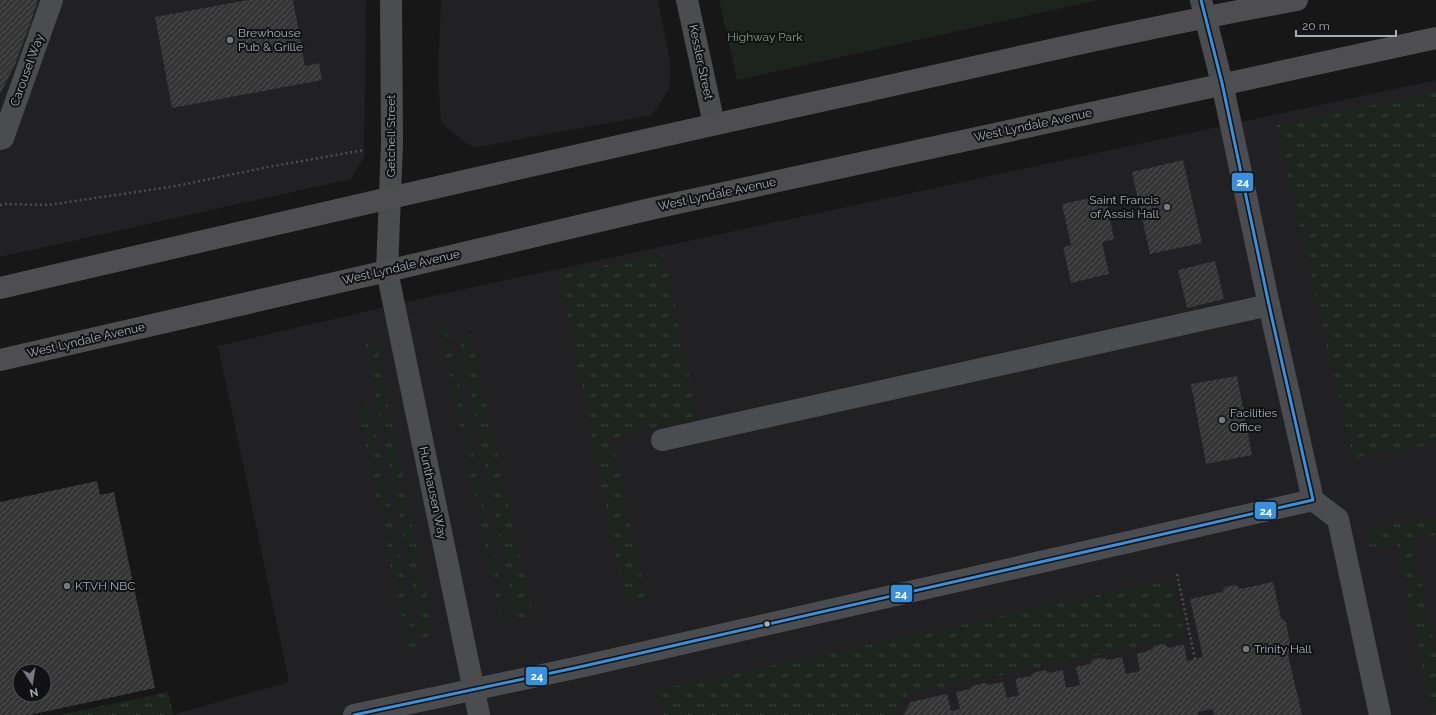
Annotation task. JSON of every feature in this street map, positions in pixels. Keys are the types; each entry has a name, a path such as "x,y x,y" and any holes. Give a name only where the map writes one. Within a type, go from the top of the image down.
{"highway":[{"path":"0,288 714,124 1202,8 1297,0"},
{"name":"West Lyndale Avenue","path":"0,360 659,207 965,139 1163,98 1222,83 1436,38"}],"street":[{"name":"Carousel Way","path":"0,139 3,138 52,0"},
{"name":"Getchell Street","path":"387,271 391,197 391,0"},
{"name":"Kessler Street","path":"688,0 714,124"},
{"path":"1202,8 1222,83 1269,305 1313,500 1338,518 1380,715"},
{"name":"Hunthausen Way","path":"387,271 479,715"},
{"path":"662,440 1269,305"},
{"path":"354,715 475,690 1313,500"}],"path":[{"path":"0,205 48,205 176,186 268,167 368,149"},
{"path":"1177,574 1195,659"}],"shaded area":[{"path":"0,0 366,0 364,157 351,179 0,257"},
{"path":"441,0 658,0 671,65 669,89 652,115 473,148 441,123 438,73"},
{"path":"1436,80 1436,715 171,715 289,682 218,346 437,295"}],"green space":[{"name":"Highway Park","path":"719,0 1098,0 737,80"},
{"path":"1436,92 1436,444 1353,458 1276,125"},
{"path":"664,253 698,419 612,438 646,597 625,602 560,275"},
{"path":"446,323 508,620 501,622 439,327"},
{"path":"471,335 533,616 516,618 459,338"},
{"path":"371,337 377,350 434,635 423,639 365,342"},
{"path":"370,406 417,643 410,656 358,408"},
{"path":"1431,517 1436,518 1436,535 1412,540 1436,652 1436,715 1433,715 1397,544 1373,547 1366,544 1367,534 1374,528"},
{"path":"1172,579 1185,637 907,695 895,715 663,715 658,690"},
{"path":"168,692 173,715 60,715"}],"building":[{"path":"0,0 38,0 14,67 0,94"},
{"name":"Brewhouse Pub & Grille","path":"248,0 293,0 305,66 319,63 322,80 172,108 155,17"},
{"name":"Saint Francis of Assisi Hall","path":"1183,160 1202,243 1150,254 1132,172"},
{"path":"1105,195 1114,239 1102,242 1109,274 1071,283 1063,247 1071,245 1062,204"},
{"path":"1215,261 1224,299 1187,308 1178,270"},
{"name":"Facilities Office","path":"1237,376 1252,455 1206,464 1191,384"},
{"name":"KTVH NBC","path":"97,481 100,495 114,492 155,688 29,715 0,715 0,502"},
{"name":"Trinity Hall","path":"1273,582 1281,618 1286,622 1291,650 1288,655 1302,715 1214,715 1213,709 1198,712 1198,715 903,715 911,702 947,694 951,711 960,709 956,692 970,689 972,686 984,683 989,685 1003,682 1007,698 1019,695 1015,679 1031,676 1033,673 1045,670 1048,673 1063,670 1066,688 1080,685 1076,667 1090,664 1093,659 1104,658 1108,660 1122,657 1126,674 1140,671 1137,654 1151,650 1154,646 1164,644 1169,648 1184,644 1187,661 1203,657 1190,599 1222,592 1225,587 1236,585 1240,589"}],"transit line":[{"name":"24","path":"354,715 584,666 1313,500 1269,305 1222,83 1201,0"}],"place":[{"name":"Brewhouse Pub & Grille","path":"230,40"},
{"name":"Saint Francis of Assisi Hall","path":"1167,207"},
{"name":"Facilities Office","path":"1222,420"},
{"name":"KTVH NBC","path":"67,586"},
{"name":"Trinity Hall","path":"1246,649"}]}
